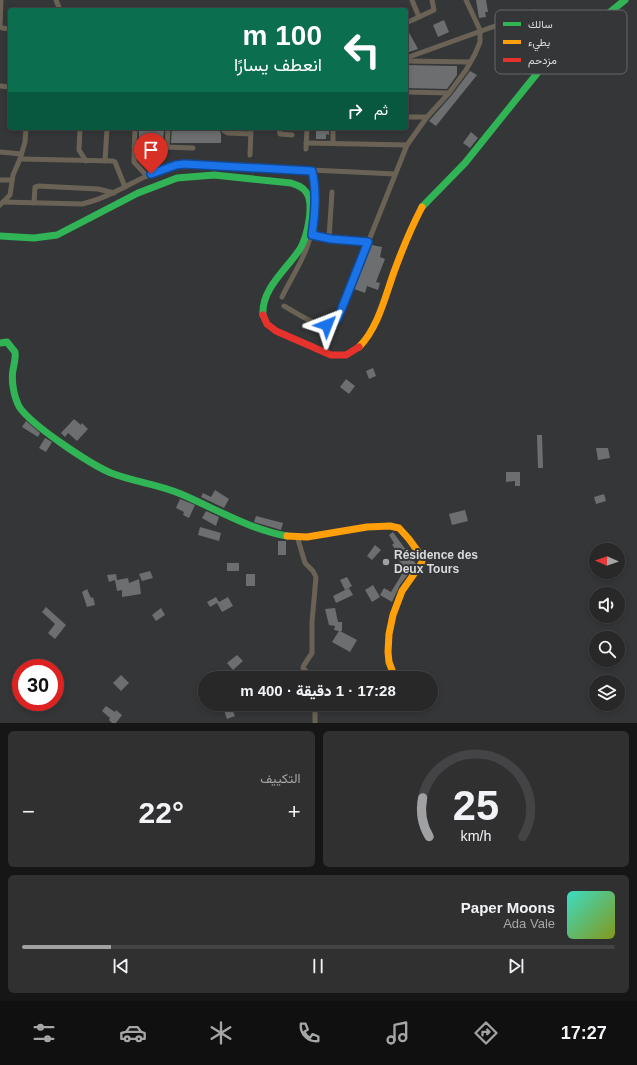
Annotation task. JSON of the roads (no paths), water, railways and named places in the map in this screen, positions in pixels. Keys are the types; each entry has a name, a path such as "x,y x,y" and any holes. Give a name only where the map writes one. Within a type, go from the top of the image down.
{"main road":[{"path":"612,10 625,0"},
{"path":"0,236 24,239 56,235 86,222 136,194 170,180 187,176 247,178 286,182 299,186 305,190 310,202 306,232 301,247 271,289 263,303 263,314 268,326 276,331 331,354 346,355 358,349 366,340 375,324 404,243 423,204 465,163 537,74"},
{"path":"0,343 7,342 12,346 16,354 13,373 14,392 19,408 35,422 95,466 173,491 244,524 282,535 307,537 380,526 392,526 399,528 418,552 421,559 421,564 402,592 395,608 389,660 393,671"}],"street":[{"path":"1,0 0,26 2,28 8,29"},
{"path":"412,0 420,17"},
{"path":"408,22 434,10 432,0"},
{"path":"284,306 319,325 327,325 334,322 338,318 407,145 427,117 449,93 470,62 480,42 480,30 466,0"},
{"path":"408,59 495,25"},
{"path":"408,60 470,62"},
{"path":"408,92 449,93"},
{"path":"408,117 427,117"},
{"path":"1,201 8,198 12,190 13,175 21,156 26,130"},
{"path":"80,130 79,150 86,161"},
{"path":"105,161 106,130"},
{"path":"135,130 135,164 147,176"},
{"path":"167,147 168,130"},
{"path":"224,130 228,133 251,134"},
{"path":"250,155 251,130"},
{"path":"279,130 280,134 292,135"},
{"path":"306,149 307,130"},
{"path":"333,130 333,142"},
{"path":"306,143 333,142 407,145"},
{"path":"134,146 193,148"},
{"path":"0,152 21,156 115,162 124,187"},
{"path":"1,201 82,204 93,202 147,176 176,165 184,164 312,171 365,171 395,174"},
{"path":"282,297 307,249 312,235 315,182 312,171"},
{"path":"0,180 12,180"},
{"path":"34,203 36,187 38,186 98,189 114,193"},
{"path":"329,238 332,192"},
{"path":"312,235 368,242"},
{"path":"297,536 305,563 314,571 316,577 312,622 312,653 303,668 306,671"},
{"path":"311,723 314,711"},
{"path":"315,711 315,723"}],"place":[{"name":"Résidence des Deux Tours","path":"386,562"}]}
